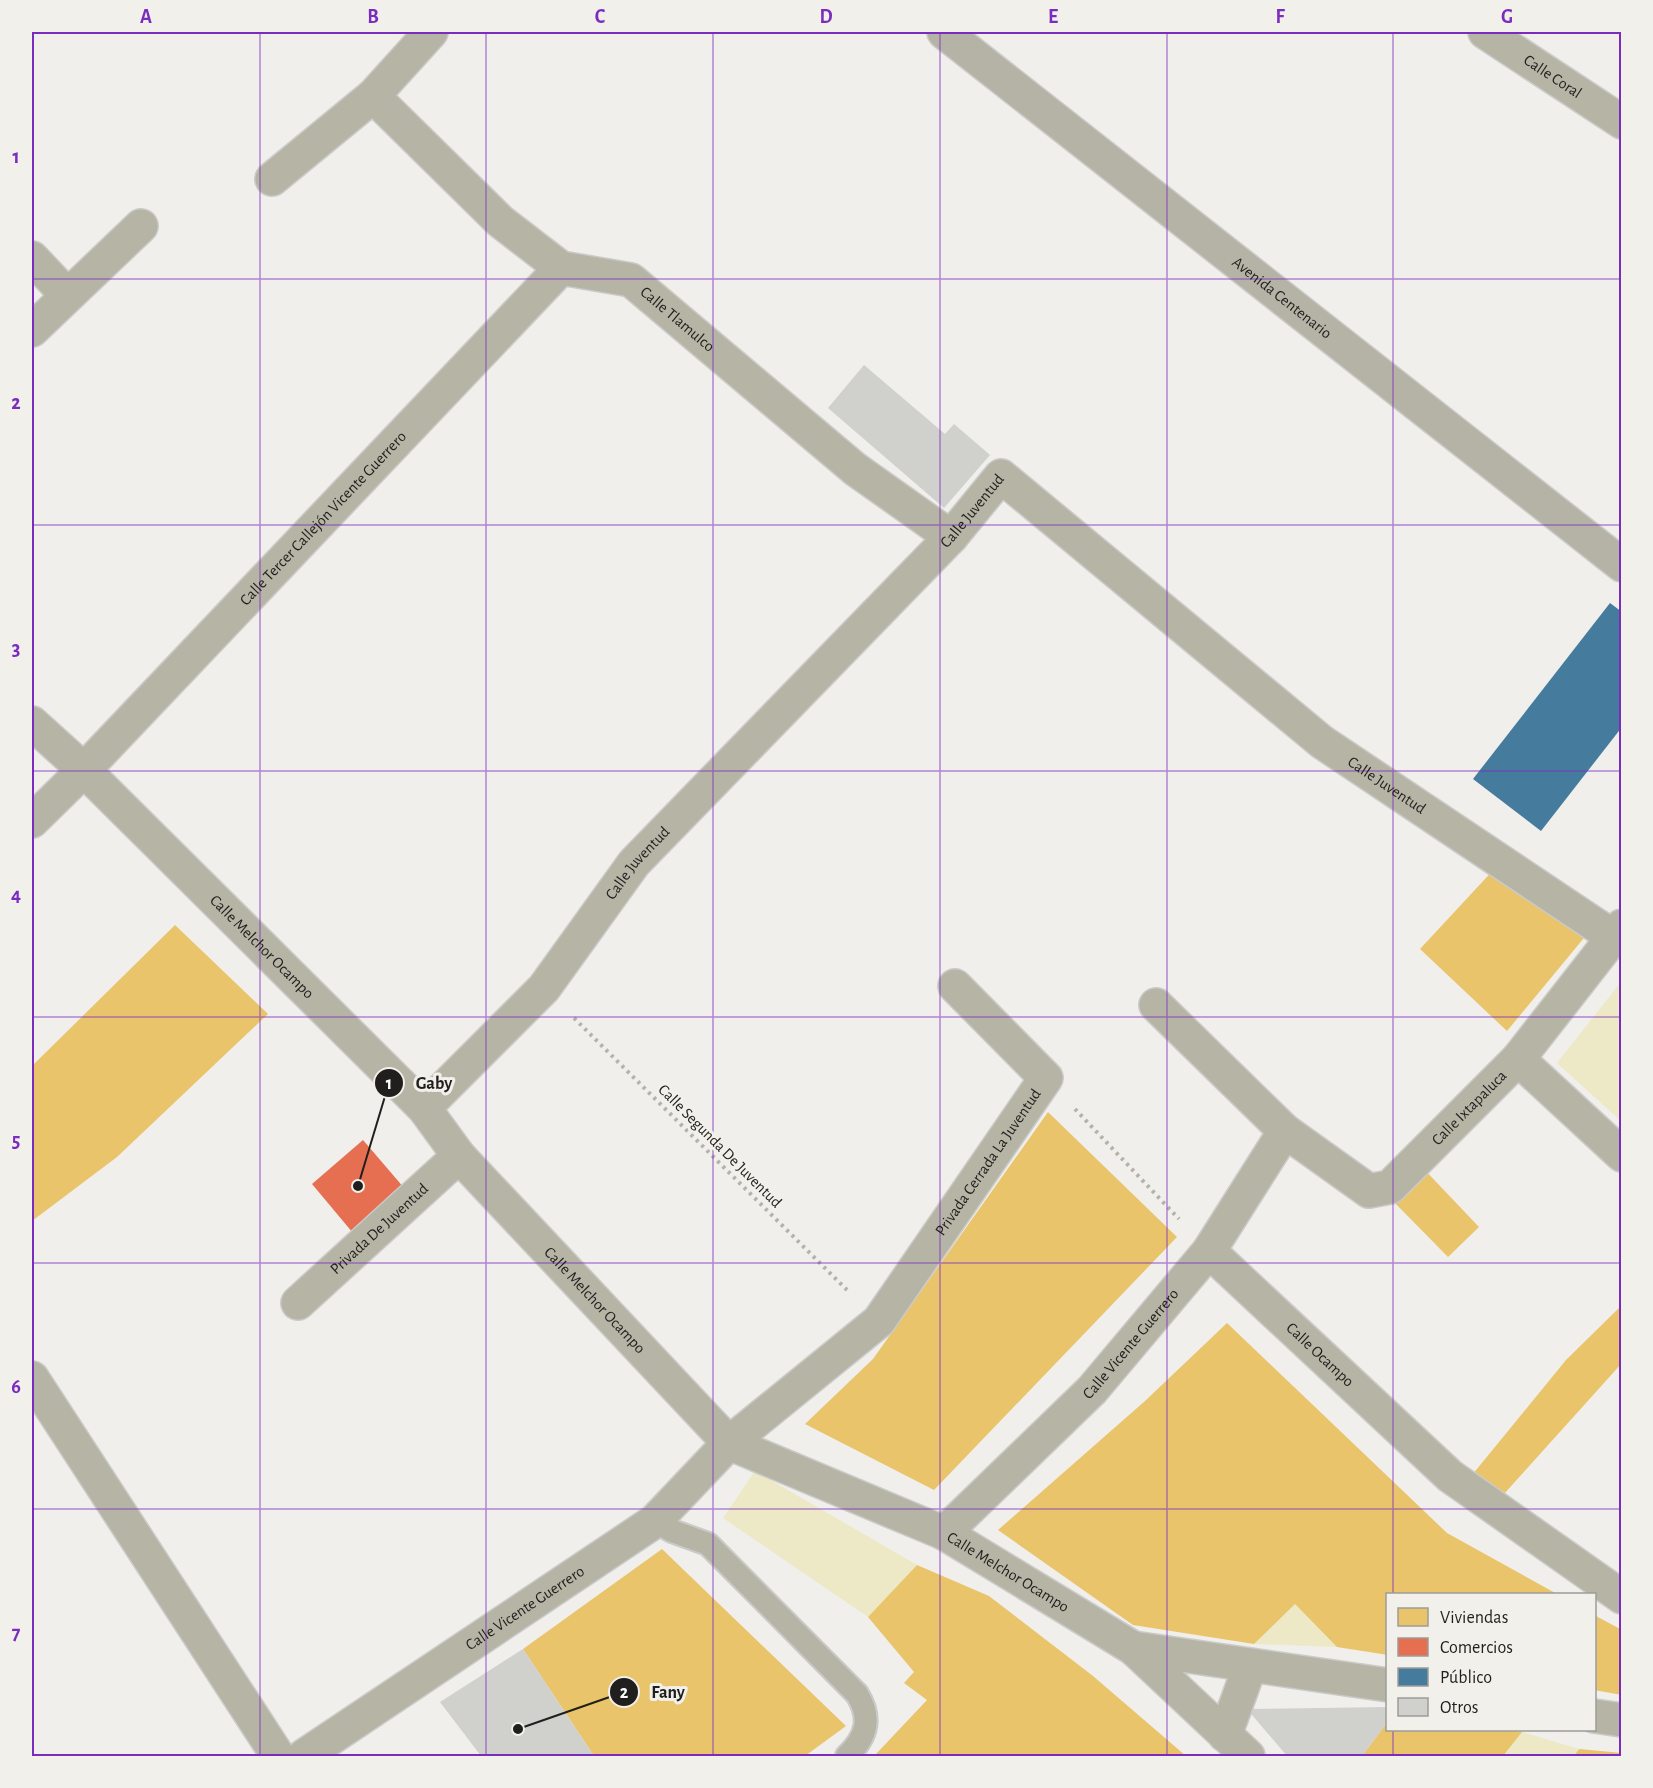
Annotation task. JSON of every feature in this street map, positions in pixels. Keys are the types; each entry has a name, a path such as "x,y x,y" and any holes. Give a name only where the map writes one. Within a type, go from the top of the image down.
{"main road":[{"name":"Avenida Centenario","path":"944,32 1622,565"}],"street":[{"path":"272,179 373,96 431,32"},
{"name":"Calle Coral","path":"1485,32 1622,122"},
{"name":"Calle Tlamulco","path":"373,96 500,221 561,268 631,280 855,469 951,537"},
{"path":"32,330 141,226"},
{"path":"32,258 67,295"},
{"name":"Calle Tercer Callejón Vicente Guerrero","path":"84,770 561,268"},
{"name":"Calle Juventud","path":"424,1108 544,988 634,863 951,537 1001,477 1322,742 1617,931"},
{"name":"Calle Melchor Ocampo","path":"32,723 84,770 424,1108 459,1156 729,1443 944,1533 1133,1648 1237,1746"},
{"path":"32,821 84,770"},
{"name":"Calle Ixtapaluca","path":"1156,1005 1285,1131 1369,1191 1390,1187 1518,1059 1617,931"},
{"name":"Privada Cerrada La Juventud","path":"729,1443 879,1321 1046,1078 955,986"},
{"path":"1518,1059 1622,1155"},
{"name":"Calle Vicente Guerrero","path":"944,1533 1092,1390 1209,1251 1285,1131"},
{"name":"Privada De Juventud","path":"298,1303 459,1156"},
{"name":"Calle Ocampo","path":"1209,1251 1450,1476 1622,1597"},
{"path":"32,1378 278,1756"},
{"name":"Calle Vicente Guerrero","path":"304,1756 655,1521 729,1443"},
{"path":"1133,1648 1386,1685"},
{"path":"1237,1746 1251,1666"},
{"path":"1596,1716 1622,1720"}],"lane":[{"path":"655,1521 672,1531 708,1545 857,1694 866,1709 865,1725 861,1743 848,1756"}],"path":[{"name":"Calle Segunda De Juventud","path":"544,988 879,1321"},
{"path":"1046,1078 1209,1251"}],"shaded area":[{"path":"1621,982 1621,1121 1557,1063"},
{"path":"755,1471 917,1565 868,1617 723,1518"},
{"path":"1295,1604 1337,1647 1254,1644"},
{"path":"1522,1732 1579,1749 1574,1756 1503,1756"}],"building: Viviendas":[{"path":"1498,865 1588,933 1507,1031 1420,949"},
{"path":"175,925 268,1014 117,1157 32,1221 32,1066"},
{"path":"1048,1112 1177,1237 934,1490 805,1424 873,1359"},
{"path":"1421,1166 1479,1227 1448,1257 1390,1198"},
{"path":"1622,1305 1622,1363 1504,1494 1472,1475 1566,1360"},
{"path":"1227,1323 1447,1533 1555,1593 1386,1593 1386,1655 1337,1647 1295,1604 1254,1644 1133,1625 998,1530 1145,1401"},
{"path":"662,1549 846,1726 805,1756 594,1756 523,1649"},
{"path":"917,1565 989,1596 1093,1676 1186,1756 879,1756 876,1754 927,1700 904,1683 914,1672 868,1617"},
{"path":"1596,1616 1622,1630 1622,1695 1596,1690"},
{"path":"1386,1724 1386,1731 1522,1732 1503,1756 1362,1756"},
{"path":"1579,1749 1622,1753 1622,1756 1574,1756"}],"building: Comercios":[{"path":"363,1140 405,1189 353,1233 312,1184"}],"building: Público":[{"path":"1610,603 1622,612 1622,727 1541,831 1473,779"}],"building: Otros":[{"path":"864,365 945,434 954,424 990,455 944,508 828,408"},
{"path":"523,1649 594,1756 481,1756 440,1702"},
{"path":"1386,1707 1386,1724 1362,1756 1287,1756 1247,1709"}],"place":[{"name":"Gaby","path":"358,1186"},
{"name":"Fany","path":"518,1729"}]}
